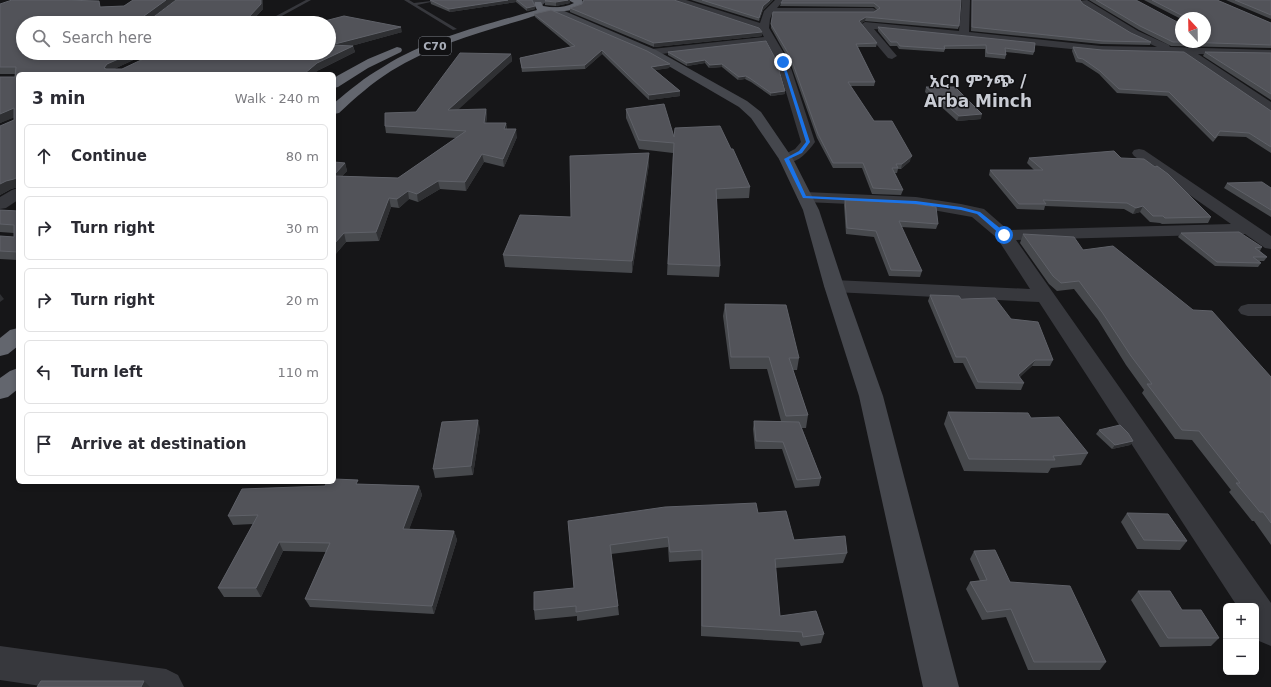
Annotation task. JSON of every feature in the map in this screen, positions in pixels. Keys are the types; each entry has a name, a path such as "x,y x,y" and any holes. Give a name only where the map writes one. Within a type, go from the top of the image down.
{"highway":[{"name":"C70","path":"336,108 363,86 393,65 455,38 544,4"},
{"name":"C70","path":"417,42 455,29 544,4 578,7"},
{"name":"C70","path":"336,83 378,58 404,47"},
{"path":"0,349 16,337"},
{"path":"0,391 16,378"}],"street":[{"path":"677,0 767,34"},
{"path":"780,0 769,11 765,19 767,34 783,62 808,142 800,152 786,159"},
{"path":"865,25 877,0"},
{"path":"964,34 966,0"},
{"path":"1083,0 1082,1 1086,4 1134,33 1169,50"},
{"path":"544,4 578,7 652,52 743,104 756,115 786,159 811,210 834,286 871,396 941,687"},
{"path":"769,11 873,11"},
{"path":"865,25 1101,49 1271,53"},
{"path":"865,25 892,56"},
{"path":"652,52 767,34"},
{"path":"1211,40 1257,63"},
{"path":"1184,50 1271,108"},
{"path":"1139,153 1271,244"},
{"path":"0,204 16,194"},
{"path":"805,197 916,202 961,209 978,213 1004,235 1252,603"},
{"path":"1004,235 1250,229"},
{"path":"834,286 1046,296"},
{"path":"1248,310 1271,310"},
{"path":"1259,613 1271,630"},
{"path":"0,662 166,687"}],"lane":[{"path":"278,16 309,0"},
{"path":"406,0 455,29"},
{"path":"413,4 438,0"}],"building":[{"path":"12,0 99,1 100,7 124,6 133,0 166,0 144,16 16,16 16,60 116,60 107,64 104,68 122,69 141,60 323,60 317,63 306,72 16,72 16,178 0,184 0,126 14,120 14,108 0,114 0,77 15,77 16,67 0,67 0,4"},
{"path":"176,0 261,0 261,4 250,16 155,16"},
{"path":"430,0 508,0 449,9"},
{"path":"517,0 532,0 535,6 527,8"},
{"path":"568,0 556,2 545,1"},
{"path":"584,0 674,0 759,28 762,32 654,43 570,8 582,4"},
{"path":"702,0 770,0 763,6 759,18"},
{"path":"783,0 961,0 959,26 866,17 859,21 877,43 856,44 875,82 848,82 874,121 892,121 912,156 902,164 896,164 898,168 892,168 903,190 873,188 863,163 833,163 818,134 791,58 771,24 773,12 874,12 880,8 874,3 781,3"},
{"path":"972,0 1080,0 1083,4 1131,33 1151,42 1103,41 972,27"},
{"path":"1096,0 1136,0 1175,21 1175,42 1140,26"},
{"path":"1152,0 1217,0 1271,23 1271,45 1211,43 1211,12 1175,12"},
{"path":"1235,0 1271,0 1271,15"},
{"path":"551,10 647,51 670,64 651,67 680,91 649,95 602,50 585,65 522,68 520,58 575,46 534,14"},
{"path":"344,16 401,27 336,44 336,18"},
{"path":"878,27 1035,43 1034,52 1005,48 1006,55 987,53 986,45 944,46 945,49 900,46 897,42 891,42"},
{"path":"766,41 776,60 785,91 771,93 746,76 739,77 722,64 710,65 705,60 687,63 668,52"},
{"path":"336,45 353,46 336,54"},
{"path":"1073,47 1102,50 1184,52 1271,111 1271,147 1249,133 1220,131 1215,138 1169,92 1119,89 1100,71 1083,59 1078,58"},
{"path":"1205,52 1271,53 1271,94"},
{"path":"460,53 511,54 448,110 486,109 484,123 506,123 504,129 516,129 503,159 482,154 465,182 438,181 417,194 408,191 397,199 389,198 376,232 344,233 336,242 336,176 398,178 466,131 385,126 385,113 416,112"},
{"path":"926,87 955,87 982,114 959,116"},
{"path":"664,104 674,137 675,128 720,126 731,149 733,149 750,187 716,189 720,266 668,264 674,143 639,140 626,109"},
{"path":"1114,151 1121,158 1144,159 1155,167 1157,166 1168,174 1211,217 1165,218 1163,216 1153,216 1143,206 1136,208 1127,203 1043,200 1046,204 1019,204 990,170 1043,170 1029,158"},
{"path":"649,153 632,261 503,255 520,215 571,217 570,156"},
{"path":"336,162 345,163 336,173"},
{"path":"1262,182 1271,188 1271,210 1227,183"},
{"path":"845,200 909,203 936,207 938,224 899,221 922,271 891,270 876,231 847,228"},
{"path":"0,210 16,211 16,252 0,251 0,236 14,237 14,225 0,224"},
{"path":"1239,232 1262,247 1255,248 1267,257 1253,257 1261,263 1217,262 1181,233"},
{"path":"1023,234 1074,237 1083,250 1113,246 1193,310 1212,311 1271,377 1271,523 1263,512 1260,512 1236,483 1240,483 1199,431 1182,430 1147,384 1152,384 1079,281 1061,283 1053,276"},
{"path":"930,295 959,296 961,299 995,298 1011,319 1038,322 1053,360 1035,360 1018,375 1024,383 978,382 966,357 956,357"},
{"path":"725,304 786,305 799,358 789,358 808,415 786,416 769,357 731,357"},
{"path":"948,412 1028,413 1031,418 1059,417 1088,453 1053,456 1055,460 969,459"},
{"path":"478,420 471,466 433,469 442,422"},
{"path":"754,421 799,422 821,478 797,480 783,442 756,441"},
{"path":"1120,425 1133,441 1115,445 1099,430"},
{"path":"336,479 358,480 356,484 419,486 403,529 454,531 432,606 305,599 330,543 279,542 256,588 218,588 258,515 228,516 242,489 325,486 326,484 336,484"},
{"path":"756,503 758,513 786,511 794,540 845,536 847,553 775,559 780,616 816,611 824,634 803,637 802,632 702,626 702,550 670,552 668,537 610,545 618,606 576,612 576,606 534,610 534,592 574,588 568,521 665,507"},
{"path":"1127,513 1168,514 1187,541 1144,540"},
{"path":"995,550 1010,582 1070,586 1106,662 1034,662 1011,609 987,612 970,582 987,580 974,551"},
{"path":"1138,591 1170,591 1182,610 1201,610 1219,638 1168,638"},
{"path":"41,681 144,681 141,687 37,687"}],"district":[{"name":"አርባ ምንጭ / Arba Minch","path":"978,91"}],"route":[{"path":"783,62 808,142 800,152 786,159 805,197 916,202 961,209 978,213 1004,235"}]}
